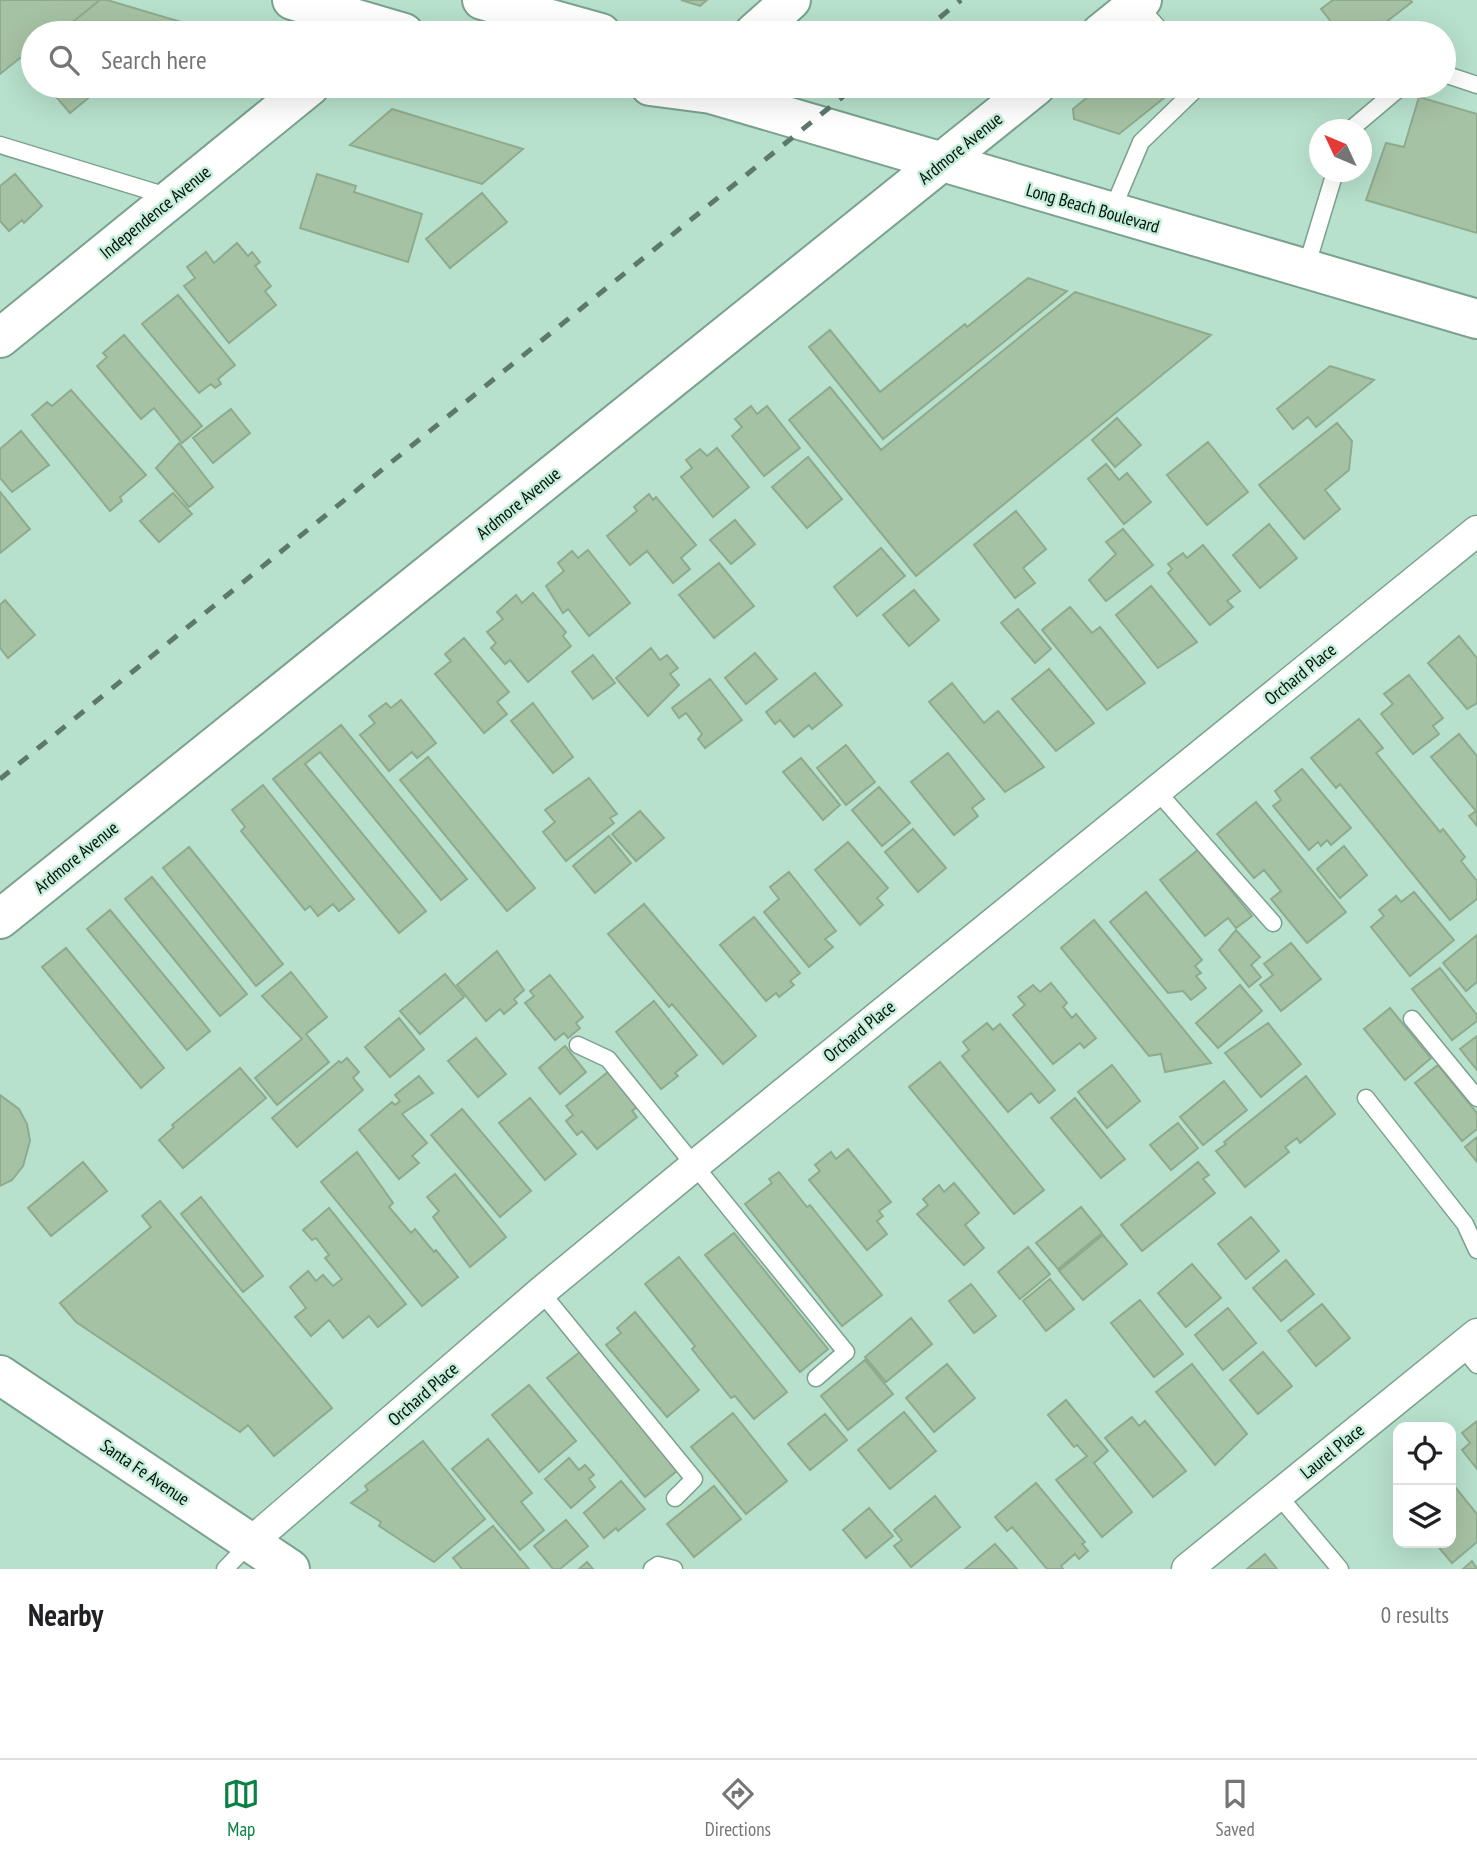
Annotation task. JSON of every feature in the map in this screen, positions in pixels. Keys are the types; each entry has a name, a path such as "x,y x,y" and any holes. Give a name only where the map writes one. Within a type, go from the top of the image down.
{"street":[{"path":"292,0 347,17"},
{"path":"482,0 558,21"},
{"path":"767,21 791,0"},
{"path":"1116,21 1139,2"},
{"name":"Independence Avenue","path":"0,338 295,98"},
{"name":"Long Beach Boulevard","path":"739,98 941,164 1477,319"},
{"name":"Ardmore Avenue","path":"0,919 1021,98"},
{"name":"Orchard Place","path":"238,1556 541,1292 1477,531"},
{"name":"Laurel Place","path":"1187,1569 1278,1495 1472,1348"},
{"name":"Santa Fe Avenue","path":"0,1375 238,1556 290,1569"}],"lane":[{"path":"1139,2 1154,21"},
{"path":"1456,78 1477,85"},
{"path":"1111,213 1142,142 1187,98"},
{"path":"1363,119 1388,98"},
{"path":"0,145 173,197"},
{"path":"1305,270 1332,182"},
{"path":"1156,790 1273,923"},
{"path":"1412,1019 1477,1098"},
{"path":"578,1045 608,1059 846,1352 816,1378"},
{"path":"1366,1098 1465,1224 1477,1250"},
{"path":"541,1292 694,1479 675,1498"},
{"path":"1278,1495 1340,1569"},
{"path":"652,1569 658,1565 674,1569"}],"building":[{"path":"0,0 100,0 74,21 21,21 21,58 0,74"},
{"path":"100,0 107,0 178,21 74,21"},
{"path":"681,0 707,0 700,6"},
{"path":"1333,0 1412,2 1387,21 1330,21 1321,9"},
{"path":"57,98 88,98 70,113"},
{"path":"1086,98 1164,98 1119,134 1074,119 1073,109"},
{"path":"1419,98 1477,114 1477,233 1366,200 1386,143 1404,147"},
{"path":"392,109 523,149 482,184 350,145"},
{"path":"15,174 42,206 24,223 22,220 9,231 0,221 0,186"},
{"path":"317,174 356,186 354,192 422,214 408,262 300,228"},
{"path":"482,193 507,222 450,268 426,239"},
{"path":"237,243 248,256 252,252 260,262 255,266 271,286 265,291 276,305 229,343 184,286 195,278 187,267 206,252 214,263"},
{"path":"1028,278 1067,291 883,439 809,347 830,330 880,392"},
{"path":"1075,292 1211,335 916,576 789,420 830,387 881,450"},
{"path":"178,295 235,365 218,379 221,384 215,388 211,384 199,393 142,324"},
{"path":"124,335 202,426 182,443 154,408 141,419 97,366 107,357 103,353"},
{"path":"1330,366 1374,380 1316,427 1308,417 1293,429 1277,409"},
{"path":"71,390 146,475 120,497 122,501 110,511 32,415 47,402 52,406"},
{"path":"751,406 757,414 767,406 800,448 764,476 732,436 742,427 735,419"},
{"path":"231,409 250,433 213,463 193,438"},
{"path":"1117,418 1141,445 1115,467 1092,440"},
{"path":"1337,423 1352,441 1349,470 1325,490 1340,509 1304,539 1259,485"},
{"path":"21,431 49,465 12,492 0,478 0,449"},
{"path":"1208,442 1248,492 1207,525 1167,475"},
{"path":"179,443 213,487 189,507 156,468"},
{"path":"717,448 749,487 713,517 681,477 692,468 686,460 700,449 707,456"},
{"path":"808,457 842,499 807,528 772,487"},
{"path":"1106,464 1119,480 1127,473 1151,502 1124,524 1088,479"},
{"path":"0,492 30,529 0,553"},
{"path":"173,493 192,514 159,542 140,521"},
{"path":"649,494 653,500 656,497 696,545 681,558 690,569 673,583 647,551 630,565 607,536 637,511 634,507"},
{"path":"1016,511 1046,549 1023,568 1035,583 1015,598 974,545"},
{"path":"735,520 755,544 731,564 710,540"},
{"path":"1269,524 1297,558 1260,588 1233,555"},
{"path":"1123,529 1153,565 1106,601 1089,580 1116,554 1106,542"},
{"path":"1203,545 1240,591 1227,601 1233,607 1210,625 1168,573 1172,569 1168,564 1183,553 1187,558"},
{"path":"881,548 905,576 857,616 834,587"},
{"path":"588,550 630,603 589,636 568,609 563,613 546,586 564,571 558,563 572,551 578,558"},
{"path":"719,563 754,606 714,638 679,595"},
{"path":"1151,586 1197,642 1158,668 1116,615"},
{"path":"914,590 939,620 909,646 883,615"},
{"path":"533,593 566,632 563,636 571,646 528,682 510,660 505,664 491,648 496,643 487,632 503,619 497,612 516,595 522,603"},
{"path":"5,600 35,635 8,658 0,648 0,605"},
{"path":"1070,607 1092,633 1100,627 1145,683 1107,710 1042,630"},
{"path":"1018,609 1051,649 1035,663 1001,623"},
{"path":"1459,636 1477,658 1477,703 1467,709 1428,663"},
{"path":"464,638 509,692 497,702 507,714 484,733 435,674 451,661 445,654"},
{"path":"651,648 660,660 667,655 678,668 670,674 679,685 648,716 616,678"},
{"path":"755,653 777,679 746,704 725,678"},
{"path":"593,655 615,683 593,699 572,672"},
{"path":"1049,669 1094,723 1056,751 1012,699"},
{"path":"815,673 842,705 812,729 809,725 794,737 780,720 775,724 766,712"},
{"path":"1409,675 1443,718 1433,726 1439,734 1413,754 1381,714 1393,704 1384,694"},
{"path":"710,679 742,720 705,748 698,739 702,734 686,713 679,718 672,708"},
{"path":"952,683 984,723 998,711 1044,767 1005,792 929,702"},
{"path":"401,700 436,743 417,758 412,752 389,771 360,735 375,723 369,716 386,703 391,708"},
{"path":"533,703 573,757 553,773 511,721"},
{"path":"1359,719 1383,748 1376,753 1440,832 1443,829 1465,857 1461,861 1477,881 1477,899 1450,920 1340,784 1336,788 1311,758"},
{"path":"341,725 467,879 441,900 320,752 305,764 426,911 399,933 273,779"},
{"path":"1459,734 1477,756 1477,826 1469,816 1476,811 1431,757"},
{"path":"846,745 875,782 846,805 817,768"},
{"path":"948,753 984,799 972,808 978,816 954,835 911,782"},
{"path":"428,757 535,888 507,911 400,780"},
{"path":"801,758 840,805 823,820 783,772"},
{"path":"1302,769 1351,828 1331,845 1327,840 1321,846 1318,842 1309,850 1273,806 1281,800 1275,791"},
{"path":"589,778 617,814 610,818 614,823 566,861 543,832 555,822 545,810"},
{"path":"263,785 354,899 339,911 333,904 318,916 310,906 305,910 241,831 245,827 232,810"},
{"path":"879,787 910,823 882,846 852,810"},
{"path":"1256,802 1346,912 1307,943 1271,899 1281,891 1264,870 1254,878 1217,834"},
{"path":"640,811 664,838 636,861 612,834"},
{"path":"913,829 946,868 918,892 885,852"},
{"path":"609,836 631,863 595,893 573,866"},
{"path":"848,842 888,888 877,898 883,905 860,925 815,870"},
{"path":"1344,846 1367,875 1340,898 1317,869"},
{"path":"189,847 283,964 256,986 163,868"},
{"path":"1198,850 1252,916 1236,928 1228,918 1205,936 1160,880"},
{"path":"789,872 836,931 825,939 833,947 809,967 764,912 779,899 770,887"},
{"path":"152,877 247,994 220,1016 125,899"},
{"path":"1146,892 1202,960 1195,966 1201,973 1196,976 1206,988 1191,1000 1183,991 1168,993 1110,922"},
{"path":"1414,892 1454,940 1410,976 1371,927 1384,916 1379,910 1396,896 1401,902"},
{"path":"644,904 756,1036 723,1064 672,1004 669,1007 608,934"},
{"path":"110,910 210,1031 187,1050 87,929"},
{"path":"754,917 800,973 790,981 794,985 779,997 776,993 766,1001 720,945"},
{"path":"1094,920 1211,1063 1165,1072 1161,1054 1149,1056 1061,948"},
{"path":"1236,930 1260,957 1251,965 1261,977 1249,987 1219,950"},
{"path":"1477,935 1477,982 1466,991 1443,963"},
{"path":"1291,943 1321,979 1281,1011 1260,985 1273,975 1264,964"},
{"path":"66,948 164,1068 141,1088 42,967"},
{"path":"497,951 524,990 514,999 517,1003 504,1014 500,1009 486,1021 457,985"},
{"path":"1440,968 1477,1015 1477,1021 1452,1040 1412,989"},
{"path":"291,972 327,1017 306,1034 329,1062 277,1105 255,1078 302,1039 262,996"},
{"path":"445,974 464,997 420,1034 400,1011"},
{"path":"550,975 583,1017 576,1023 580,1028 568,1038 564,1033 555,1040 525,1003 534,996 530,991"},
{"path":"1051,983 1067,1003 1063,1007 1072,1018 1076,1014 1096,1038 1084,1048 1080,1043 1053,1064 1013,1015 1025,1005 1018,997 1033,985 1040,992"},
{"path":"1240,985 1262,1011 1218,1048 1196,1023"},
{"path":"654,1001 697,1055 675,1073 678,1076 661,1089 616,1032"},
{"path":"1390,1008 1431,1058 1405,1080 1364,1029"},
{"path":"399,1018 424,1049 390,1077 365,1047"},
{"path":"987,1023 993,1030 1000,1024 1055,1090 1039,1103 1031,1093 1008,1112 962,1056 969,1050 963,1042"},
{"path":"1268,1023 1301,1064 1261,1097 1225,1053"},
{"path":"1477,1036 1477,1070 1460,1049"},
{"path":"476,1038 506,1074 478,1097 448,1061"},
{"path":"565,1046 586,1072 560,1094 539,1068"},
{"path":"347,1058 359,1072 353,1078 363,1090 297,1147 272,1118 339,1061 341,1063"},
{"path":"940,1062 1044,1190 1014,1214 909,1087"},
{"path":"1112,1065 1140,1101 1107,1128 1078,1092"},
{"path":"1438,1065 1477,1113 1477,1129 1462,1141 1415,1083"},
{"path":"240,1068 266,1098 183,1168 159,1140 174,1127 172,1125"},
{"path":"608,1072 637,1107 632,1111 637,1117 597,1149 582,1131 577,1135 566,1121 573,1115 566,1106"},
{"path":"419,1076 433,1093 402,1114 427,1143 412,1156 419,1163 399,1179 359,1130 392,1102 395,1105 400,1101 395,1095"},
{"path":"1306,1076 1335,1114 1300,1143 1297,1138 1285,1147 1289,1152 1245,1187 1216,1151"},
{"path":"1224,1081 1247,1110 1203,1145 1180,1117"},
{"path":"0,1095 19,1109 27,1124 30,1141 23,1166 12,1180 0,1186"},
{"path":"530,1098 576,1154 545,1180 499,1123"},
{"path":"1075,1098 1125,1159 1101,1178 1051,1118"},
{"path":"462,1109 531,1191 500,1217 431,1135"},
{"path":"1178,1123 1198,1148 1171,1170 1150,1145"},
{"path":"1477,1137 1477,1162 1465,1147"},
{"path":"848,1149 891,1202 879,1211 883,1216 877,1221 887,1234 867,1250 809,1180 820,1171 815,1165 831,1152 836,1159"},
{"path":"357,1152 393,1203 389,1207 411,1233 415,1229 434,1252 436,1250 458,1277 422,1306 321,1182"},
{"path":"83,1162 107,1191 51,1236 28,1208"},
{"path":"1198,1162 1209,1175 1203,1179 1215,1193 1142,1251 1121,1225"},
{"path":"779,1172 807,1207 810,1205 882,1295 842,1326 745,1204 772,1183 769,1179"},
{"path":"455,1174 506,1237 470,1267 433,1217 439,1211 427,1197"},
{"path":"954,1183 979,1213 965,1225 984,1248 964,1265 917,1214 928,1205 923,1199 939,1185 944,1192"},
{"path":"201,1197 263,1276 243,1292 181,1214"},
{"path":"160,1201 332,1408 274,1456 248,1425 240,1432 76,1322 60,1303 151,1227 142,1216"},
{"path":"1081,1207 1102,1233 1058,1269 1036,1243"},
{"path":"329,1208 406,1304 378,1327 369,1316 343,1338 329,1320 311,1336 295,1317 306,1308 290,1287 308,1271 316,1281 323,1275 333,1286 342,1279 325,1258 329,1255 316,1238 312,1240 303,1230"},
{"path":"1251,1217 1279,1251 1246,1279 1218,1244"},
{"path":"734,1233 828,1349 800,1372 705,1255"},
{"path":"1103,1235 1127,1264 1083,1300 1059,1271"},
{"path":"1028,1247 1050,1274 1020,1299 998,1272"},
{"path":"679,1257 787,1392 754,1419 735,1396 731,1398 692,1349 695,1346 645,1284"},
{"path":"1286,1260 1314,1294 1281,1321 1253,1288"},
{"path":"1192,1264 1221,1298 1186,1327 1158,1293"},
{"path":"1050,1279 1074,1309 1046,1331 1023,1301"},
{"path":"971,1284 996,1316 974,1333 949,1301"},
{"path":"1140,1300 1183,1354 1154,1377 1111,1323"},
{"path":"1322,1304 1350,1338 1316,1366 1288,1331"},
{"path":"1228,1308 1256,1343 1223,1370 1195,1335"},
{"path":"635,1312 699,1390 667,1417 606,1345 621,1333 617,1328"},
{"path":"911,1318 932,1344 886,1382 865,1357"},
{"path":"580,1352 678,1470 645,1497 547,1378"},
{"path":"1263,1352 1292,1386 1258,1414 1230,1380"},
{"path":"865,1360 893,1394 848,1430 821,1396"},
{"path":"947,1364 975,1398 934,1432 906,1398"},
{"path":"1192,1364 1247,1434 1215,1465 1156,1392"},
{"path":"529,1385 576,1441 539,1472 492,1415"},
{"path":"1066,1400 1108,1451 1094,1463 1132,1512 1102,1537 1056,1480 1087,1456 1077,1445 1074,1447 1048,1415"},
{"path":"904,1412 936,1451 890,1489 858,1450"},
{"path":"733,1413 787,1481 746,1514 691,1447"},
{"path":"825,1414 847,1440 810,1470 788,1444"},
{"path":"1132,1417 1139,1426 1145,1421 1186,1471 1153,1497 1105,1438"},
{"path":"1477,1421 1477,1469 1462,1450 1470,1443 1462,1433"},
{"path":"488,1439 532,1493 521,1502 544,1530 520,1550 452,1469"},
{"path":"423,1441 485,1519 434,1562 379,1526 381,1522 351,1503 368,1490 365,1486"},
{"path":"569,1458 579,1470 585,1465 594,1475 589,1479 595,1487 571,1508 545,1479"},
{"path":"621,1481 645,1509 618,1531 616,1528 604,1538 584,1513"},
{"path":"1036,1483 1085,1542 1082,1544 1088,1551 1079,1559 1075,1554 1061,1566 1063,1569 1047,1569 1012,1527 1007,1531 995,1517"},
{"path":"714,1486 741,1519 694,1557 667,1524"},
{"path":"1456,1488 1477,1514 1477,1542 1452,1563 1439,1548 1456,1548"},
{"path":"935,1496 960,1527 911,1567 894,1546 902,1540 894,1530"},
{"path":"869,1508 893,1536 866,1558 843,1530"},
{"path":"566,1520 588,1546 560,1569 553,1569 534,1546"},
{"path":"493,1526 529,1569 462,1569 453,1558"},
{"path":"995,1544 1017,1569 965,1569"},
{"path":"1265,1554 1277,1569 1247,1569"},
{"path":"1472,1561 1477,1569 1463,1569"},
{"path":"587,1562 593,1569 579,1569"}],"railway":[{"path":"936,21 961,0"},
{"path":"0,779 841,98"}]}
